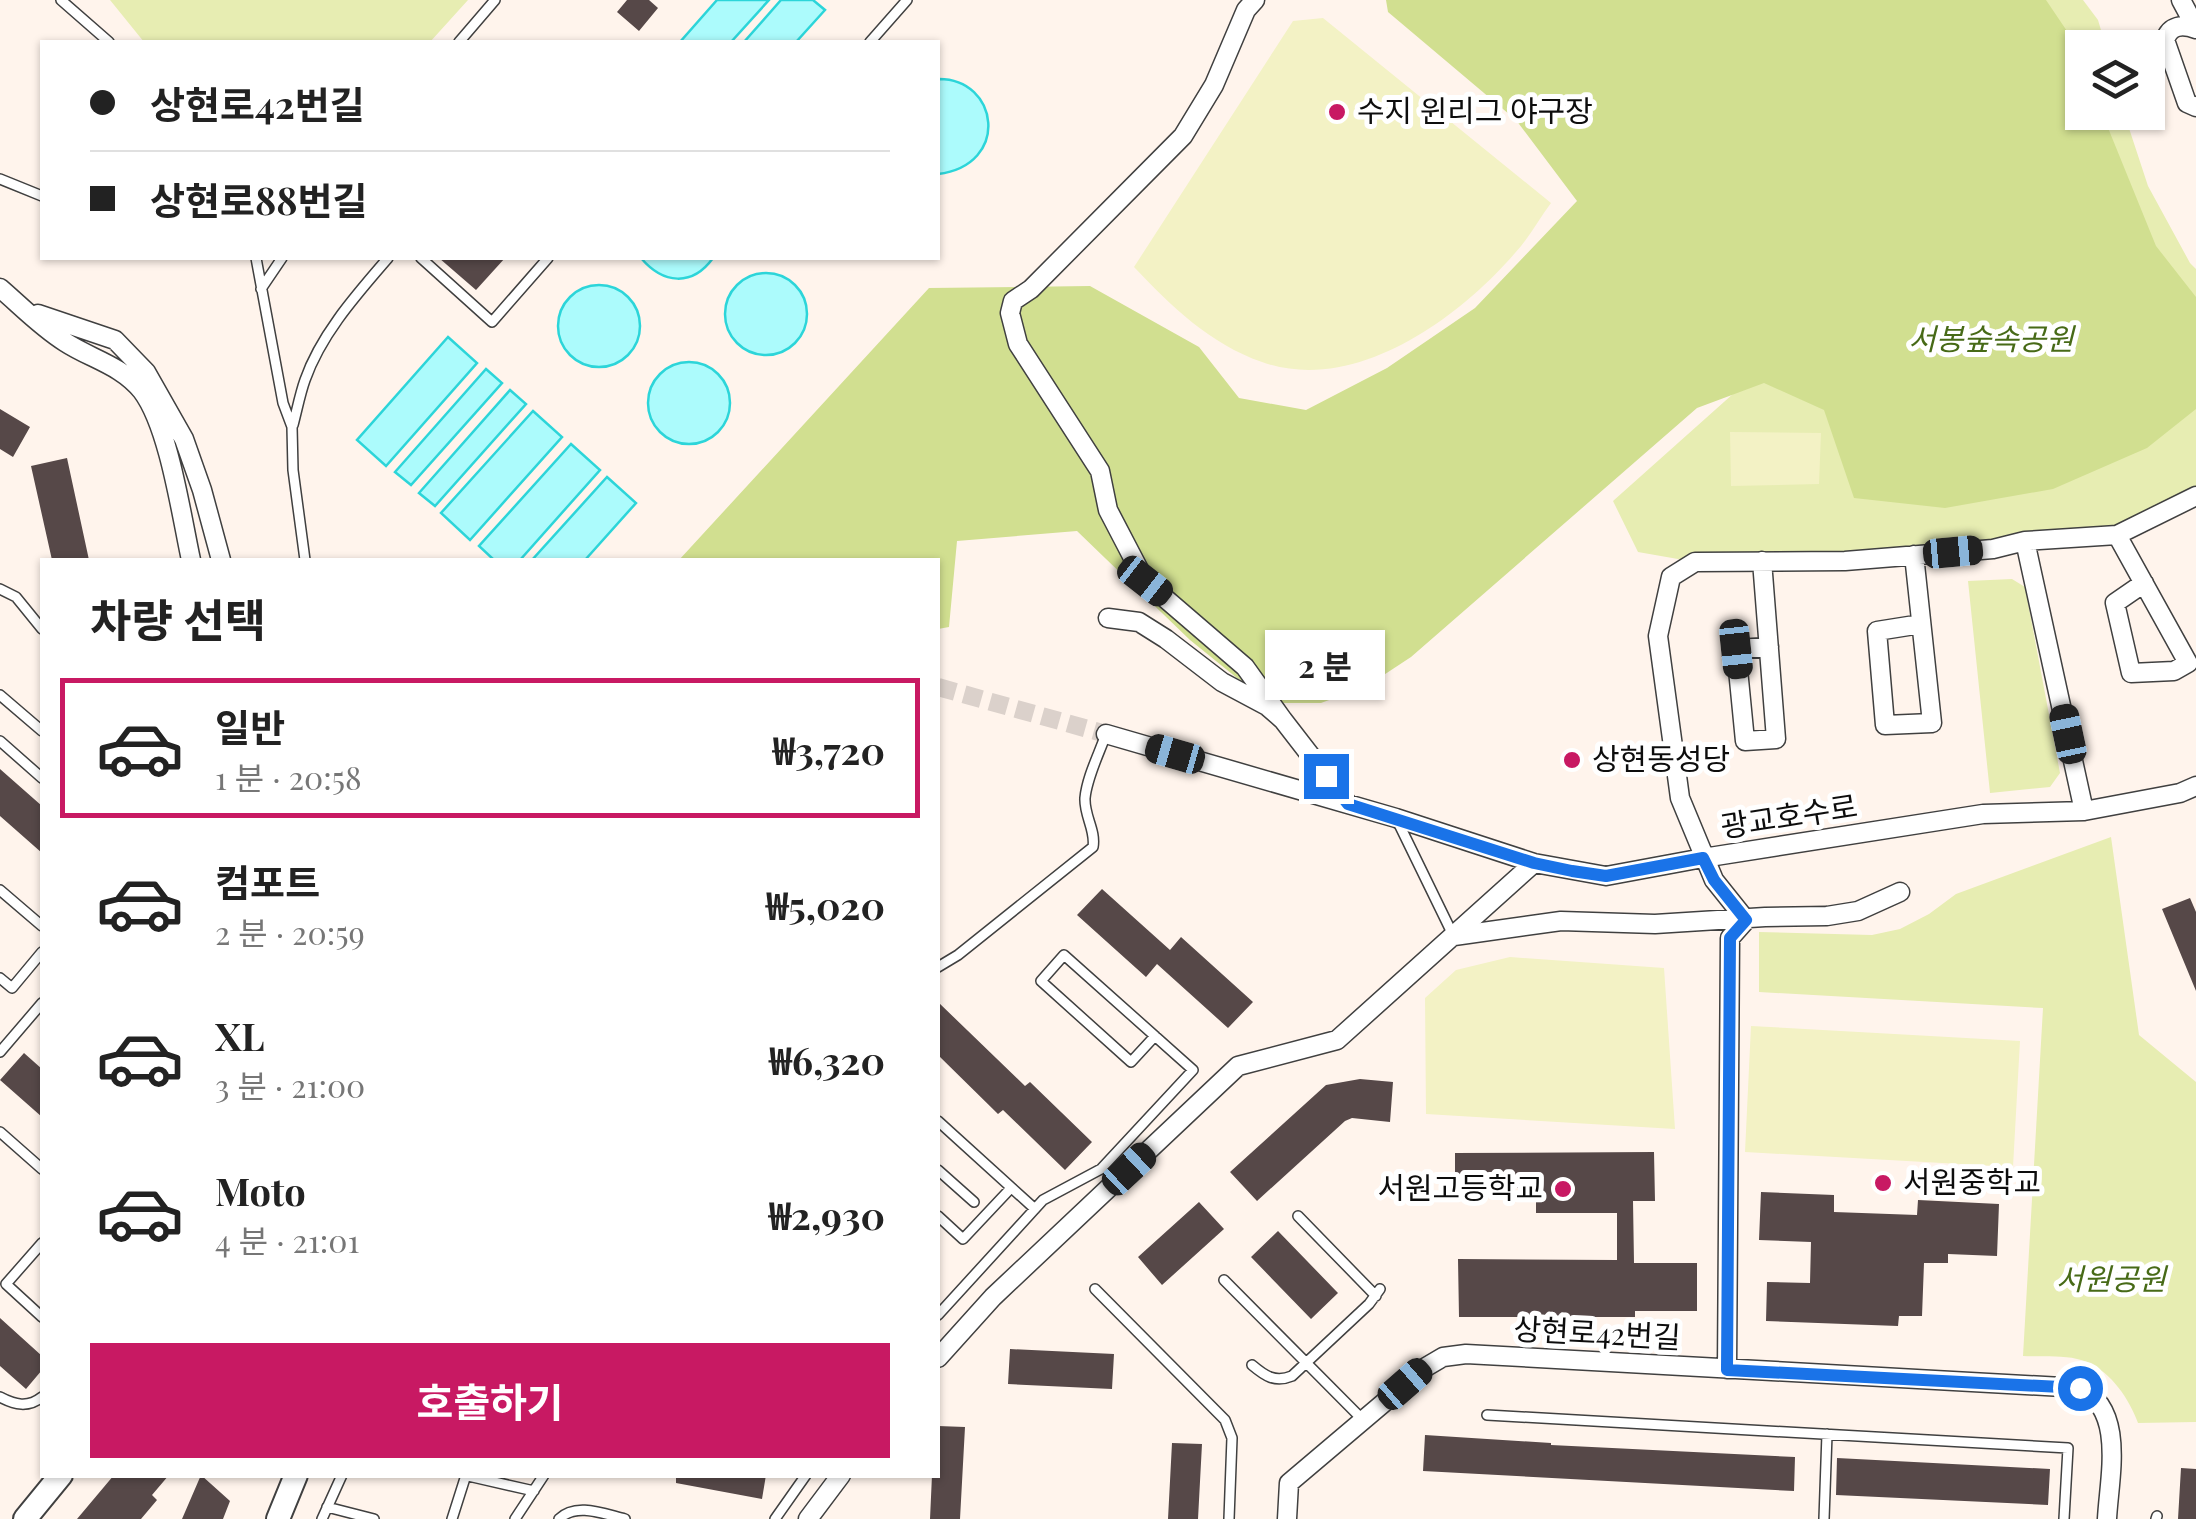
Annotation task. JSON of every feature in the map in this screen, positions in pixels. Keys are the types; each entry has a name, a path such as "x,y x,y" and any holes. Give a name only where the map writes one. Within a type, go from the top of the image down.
{"street":[{"path":"1256,0 1246,10 1214,85 1183,136 1031,289 1013,301 1010,314 1018,344 1100,471 1108,510 1145,581 1245,667 1348,804"},
{"path":"2181,0 2196,29"},
{"path":"2196,29 2179,26 2165,40 2187,103 2196,107"},
{"path":"0,288 69,344 123,372 141,391 156,416 191,558"},
{"path":"26,310 116,340 146,372 184,439 220,558"},
{"path":"1746,920 1714,880 1680,798 1658,636 1671,577 1695,562 1845,561 2117,535 2196,496"},
{"path":"2117,535 2144,583 2188,663 2174,671 2131,673 2115,604 2144,583"},
{"path":"2025,541 2084,810"},
{"path":"1914,556 1932,723 1885,725 1877,632 1921,624"},
{"path":"1762,562 1769,646 1776,740 1745,742 1736,649 1769,646"},
{"path":"1108,618 1139,622 1283,720"},
{"name":"광교호수로","path":"1106,734 1396,818 1534,863 1606,876 1982,814 2084,810 2180,793 2196,786"},
{"path":"940,1356 993,1297 1238,1066 1337,1040 1534,863"},
{"path":"1454,936 1561,921 1655,924 1827,916 1858,912 1900,892"},
{"path":"1727,1370 1730,938 1746,920"},
{"name":"상현로42번길","path":"1287,1519 1289,1483 1426,1367 1443,1357 1466,1354 2080,1388 2096,1399 2112,1434 2107,1519"},
{"path":"25,1519 59,1478"},
{"path":"278,1519 295,1478"},
{"path":"808,1519 839,1478"}],"lane":[{"path":"61,0 107,40"},
{"path":"461,40 495,0"},
{"path":"872,40 907,0"},
{"path":"0,178 40,195"},
{"path":"256,260 283,403 292,427"},
{"path":"261,288 281,260"},
{"path":"306,558 293,470 292,427 318,352 338,319 386,260"},
{"path":"422,260 492,322 546,260"},
{"path":"0,589 16,598 40,627"},
{"path":"0,695 40,729"},
{"path":"940,967 1093,847 1095,837 1085,800 1106,734"},
{"path":"0,741 40,776"},
{"path":"1396,818 1454,936"},
{"path":"0,890 40,924"},
{"path":"0,978 12,988 40,954"},
{"path":"940,1313 1048,1196 1101,1168 1193,1070 1064,954 1041,982 1131,1062 1154,1036"},
{"path":"0,1052 40,1010"},
{"path":"940,1123 1035,1209"},
{"path":"0,1132 40,1167"},
{"path":"940,1172 974,1202"},
{"path":"940,1218 964,1240 1011,1188"},
{"path":"1252,1364 1272,1379 1292,1376 1378,1293 1298,1216"},
{"path":"40,1245 6,1284 40,1315"},
{"path":"1224,1280 1363,1420"},
{"path":"1094,1289 1225,1420 1232,1438 1229,1519"},
{"path":"0,1397 20,1404 40,1398"},
{"path":"1486,1415 2068,1448 2064,1519"},
{"path":"1824,1519 1827,1434"},
{"path":"322,1519 341,1478"},
{"path":"452,1519 464,1478"},
{"path":"478,1478 534,1491"},
{"path":"515,1519 542,1478"},
{"path":"775,1519 804,1478"},
{"path":"327,1507 374,1519"},
{"path":"559,1519 566,1512 578,1510 624,1519"}],"green space":[{"path":"110,0 468,0 432,40 142,40"},
{"path":"1386,0 2046,0 2066,30 2065,130 2109,130 2156,246 2196,297 2196,409 2147,448 2053,489 1945,508 1854,498 1824,410 1764,383 1697,408 1411,657 1367,686 1321,703 1280,703 1237,678 1190,640 1077,531 957,541 949,627 940,629 940,558 681,558 929,288 1090,286 1199,347 1239,398 1306,410 1387,368 1475,308 1577,201 1516,120 1388,12"},
{"name":"서봉숲속공원","path":"1857,0 2083,0 2101,30 2065,30 2065,130 2130,130 2148,186 2196,269 2196,496 2117,535 1695,562 1638,552 1613,501 1771,360"},
{"name":"수지 윈리그 야구장","path":"1323,18 1551,203 1492,278 1434,325 1402,345 1367,359 1332,368 1297,369 1262,362 1225,345 1177,309 1134,267 1293,21"},
{"path":"1730,432 1821,433 1819,484 1731,486"},
{"path":"2012,579 2025,587 2060,773 2050,787 1990,793 1968,581"},
{"name":"서원공원","path":"2111,837 2139,1035 2196,1082 2196,1422 2138,1423 2118,1388 2096,1367 2072,1358 2023,1356 2043,1008 1759,992 1759,932 1872,935 1900,929 1956,894"},
{"path":"1510,957 1664,968 1675,1129 1426,1114 1425,998 1456,970"},
{"path":"1751,1026 2020,1041 2013,1167 1745,1152"}],"water":[{"path":"717,0 769,0 733,40 682,40"},
{"path":"781,0 813,0 825,10 798,40 746,40"},
{"path":"940,79 959,82 974,92 984,106 986,140 977,155 961,167 940,173"},
{"path":"643,260 711,260 687,278 668,277"},
{"path":"766,273 782,276 795,285 804,298 804,330 795,343 782,352 766,355 750,352 737,343 728,330 725,314 728,298 737,285 750,276"},
{"path":"599,285 615,288 628,297 637,310 637,342 628,355 615,364 599,367 583,364 570,355 561,342 558,326 561,310 570,297 583,288"},
{"path":"448,337 477,363 386,466 357,440"},
{"path":"689,362 705,365 718,374 727,387 727,419 718,432 705,441 689,444 673,441 660,432 651,419 648,403 651,387 660,374 673,365"},
{"path":"486,369 502,383 411,485 395,472"},
{"path":"510,390 526,404 435,506 419,493"},
{"path":"533,411 562,437 470,540 441,513"},
{"path":"571,444 600,470 522,558 492,558 479,546"},
{"path":"607,477 636,503 587,558 534,558"}],"building":[{"path":"627,0 649,0 658,8 639,31 617,12"},
{"path":"441,260 503,260 476,290"},
{"path":"0,409 30,427 13,457 0,449"},
{"path":"67,458 89,558 52,558 31,466"},
{"path":"0,769 40,804 40,851 0,816"},
{"path":"1102,889 1170,950 1181,937 1253,1002 1228,1028 1157,964 1146,977 1077,915"},
{"path":"2190,898 2196,912 2196,991 2162,909"},
{"path":"940,1004 1025,1086 1030,1082 1092,1142 1065,1170 1003,1110 998,1114 940,1057"},
{"path":"24,1053 40,1067 40,1115 0,1080"},
{"path":"1360,1079 1393,1082 1390,1122 1352,1118 1345,1121 1257,1201 1230,1172 1326,1085"},
{"path":"1654,1152 1655,1201 1633,1201 1634,1263 1697,1263 1697,1311 1635,1311 1635,1317 1459,1317 1458,1259 1617,1260 1617,1213 1536,1213 1536,1188 1481,1188 1481,1196 1455,1196 1455,1153"},
{"path":"1761,1192 1834,1195 1834,1212 1917,1215 1918,1200 1999,1204 1997,1256 1948,1254 1948,1263 1924,1263 1922,1316 1899,1316 1898,1326 1766,1321 1767,1282 1810,1283 1811,1242 1759,1240"},
{"path":"1199,1202 1224,1229 1162,1285 1138,1257"},
{"path":"1278,1231 1338,1293 1311,1319 1251,1257"},
{"path":"0,1318 40,1354 40,1372 26,1389 0,1366"},
{"path":"1010,1349 1114,1354 1112,1389 1008,1384"},
{"path":"940,1426 965,1427 960,1519 930,1519 932,1478 940,1478"},
{"path":"1425,1435 1795,1457 1794,1491 1423,1471"},
{"path":"1172,1443 1202,1444 1198,1519 1168,1519"},
{"path":"1837,1458 2050,1469 2048,1505 1836,1495"},
{"path":"2181,1468 2196,1469 2196,1519 2178,1519"},
{"path":"111,1478 166,1478 152,1495 157,1500 141,1519 77,1519"},
{"path":"200,1478 230,1501 223,1519 182,1519"},
{"path":"676,1478 766,1478 762,1499 676,1483"}],"tunnel":[{"path":"940,688 1106,734"}],"place":[{"name":"수지 윈리그 야구장","path":"1337,112"},
{"name":"상현동성당","path":"1572,760"},
{"name":"서원중학교","path":"1883,1183"},
{"name":"서원고등학교","path":"1563,1189"}],"route":[{"path":"1326,776 1348,804 1534,863 1606,876 1703,858 1714,880 1746,920 1730,938 1727,1370 2080,1388"}]}
